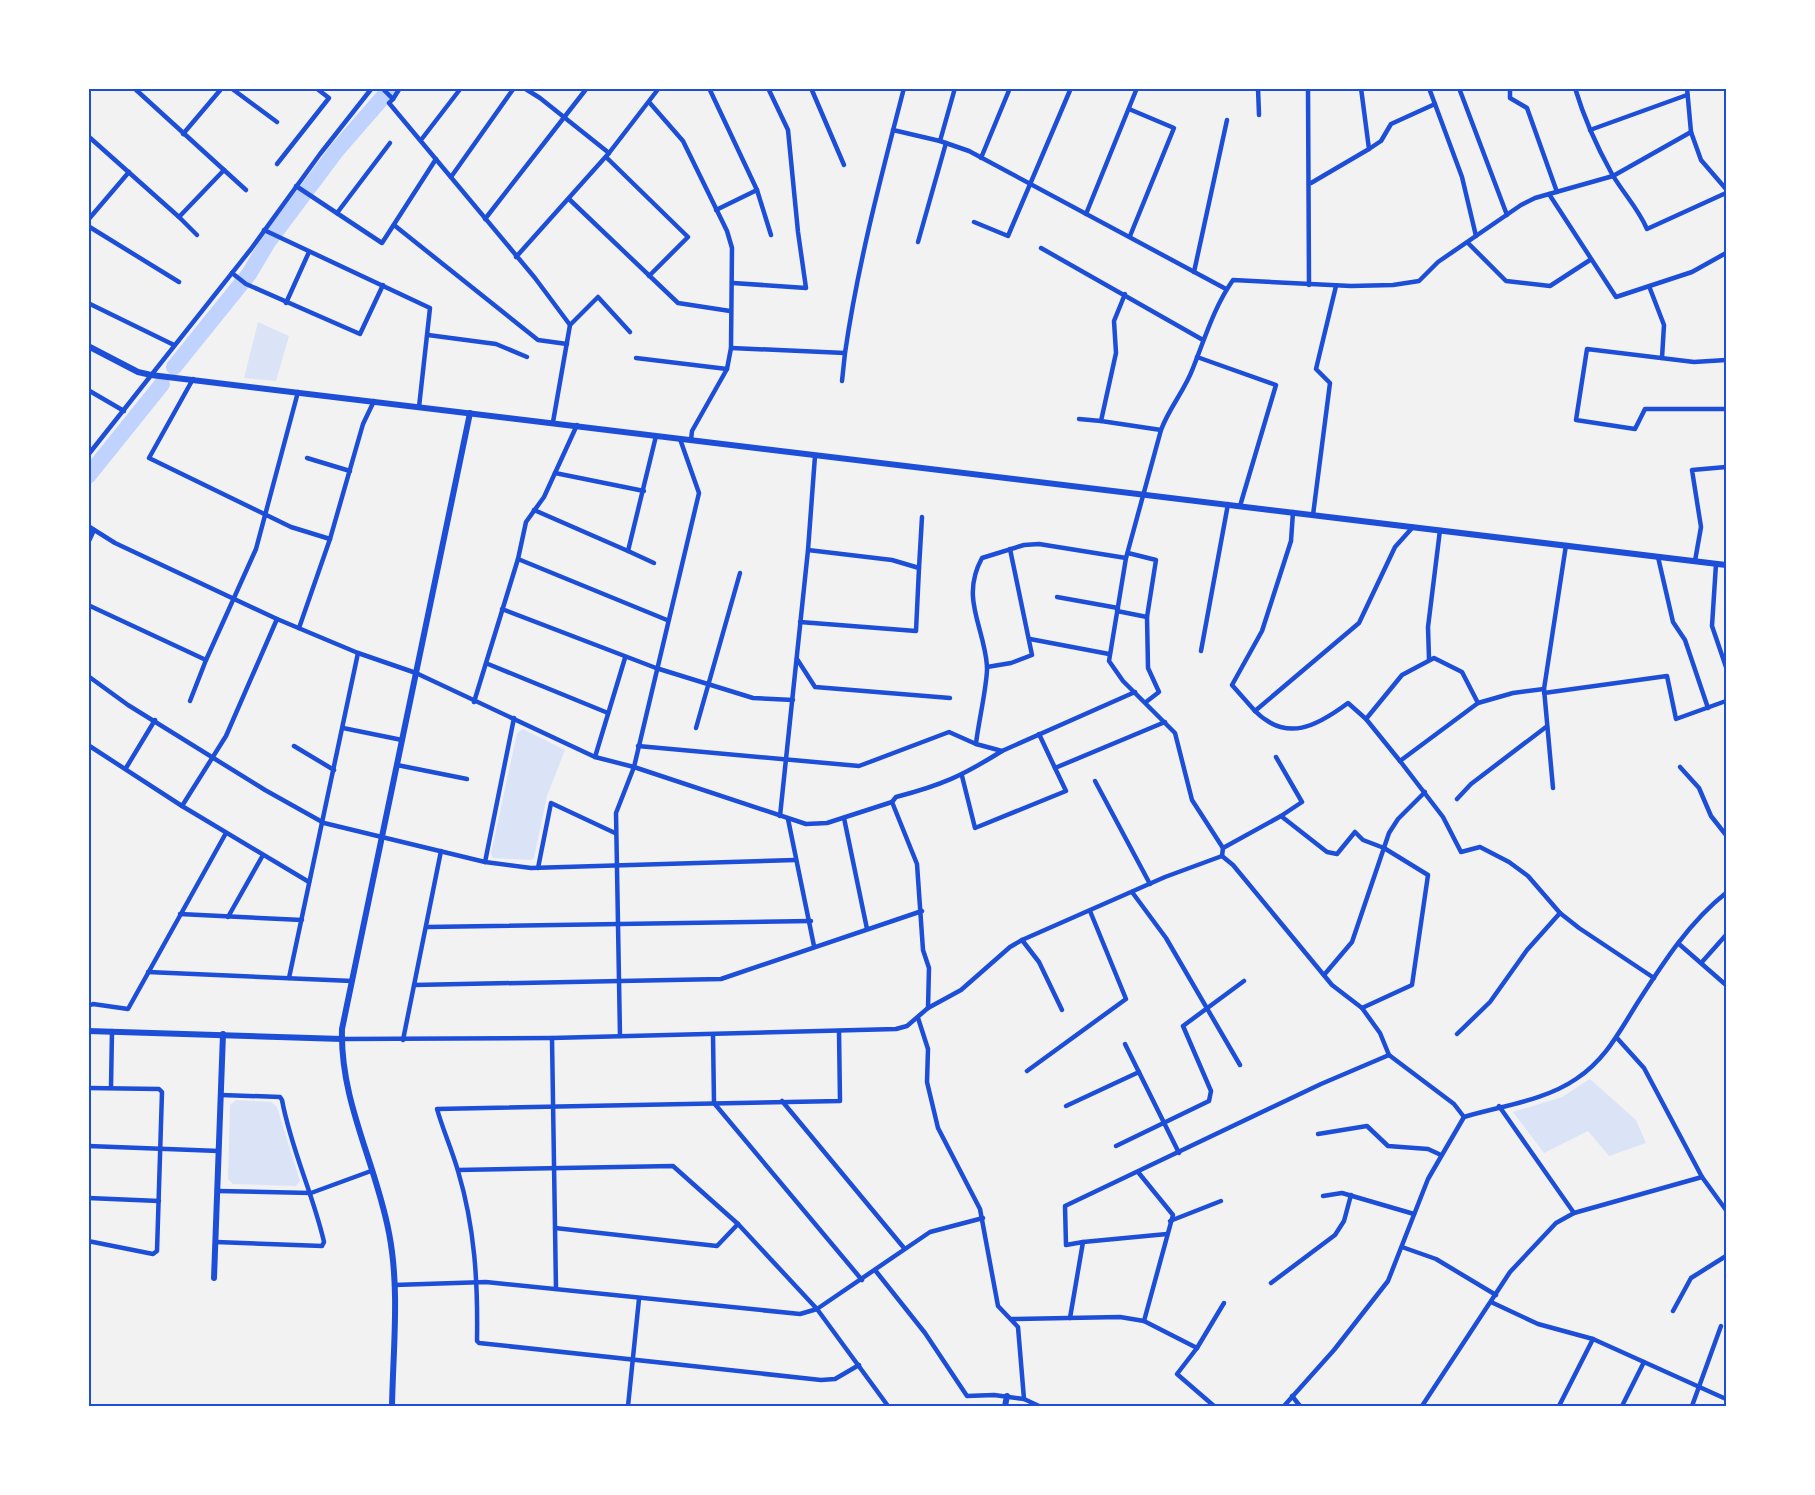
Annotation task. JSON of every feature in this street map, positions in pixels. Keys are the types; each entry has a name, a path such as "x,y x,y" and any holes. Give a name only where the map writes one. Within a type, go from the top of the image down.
{"street":[{"path":"134,88 246,190"},
{"path":"183,134 222,88"},
{"path":"231,88 277,122"},
{"path":"277,164 329,98 316,88"},
{"path":"88,455 232,273 372,88"},
{"path":"400,88 391,97 389,103 570,325"},
{"path":"421,140 461,88"},
{"path":"451,177 514,88"},
{"path":"524,88 608,155 688,237 649,276"},
{"path":"485,219 586,88"},
{"path":"516,257 608,155 660,88"},
{"path":"709,88 757,190 771,235"},
{"path":"733,283 806,288 788,130 768,88"},
{"path":"811,88 844,165"},
{"path":"842,381 855,283 904,88"},
{"path":"918,242 955,88"},
{"path":"981,158 1010,88"},
{"path":"974,222 1008,236 1071,88"},
{"path":"1086,214 1137,88"},
{"path":"1258,88 1259,116"},
{"path":"1308,88 1311,183 1309,285"},
{"path":"1361,88 1369,149"},
{"path":"1430,88 1462,177 1476,236"},
{"path":"1459,88 1507,215"},
{"path":"1510,88 1510,98 1527,108 1557,192"},
{"path":"1575,88 1590,130 1613,176 1639,212 1647,229 1726,191 1701,160 1691,132 1687,88"},
{"path":"383,90 391,97"},
{"path":"1590,130 1687,95"},
{"path":"649,102 683,141 732,248 733,283 727,369 692,431 691,440"},
{"path":"1311,183 1381,141 1391,124 1435,104"},
{"path":"1129,109 1174,128 1130,236"},
{"path":"1194,272 1227,120"},
{"path":"893,130 943,142 981,158 1130,236 1226,290"},
{"path":"1222,856 1223,848 1192,800 1175,733 1113,667 1109,661 1109,654 1127,555 1161,429 1197,357 1226,290 1233,280 1336,286 1393,285 1419,280 1438,262 1535,198 1613,176 1691,132"},
{"path":"88,136 197,235"},
{"path":"337,213 390,143"},
{"path":"296,186 382,243 436,159"},
{"path":"179,217 224,170"},
{"path":"88,220 129,172"},
{"path":"716,210 757,190"},
{"path":"1549,194 1616,297 1692,272 1726,253"},
{"path":"569,199 678,303 730,311"},
{"path":"394,225 538,340 567,344"},
{"path":"88,226 179,282"},
{"path":"264,230 430,308 419,407"},
{"path":"1468,243 1506,281 1550,286 1590,260"},
{"path":"1041,248 1203,340"},
{"path":"286,303 309,252"},
{"path":"232,273 246,284 360,334 383,285"},
{"path":"1313,515 1330,383 1316,369 1336,286"},
{"path":"1649,286 1664,325 1662,358"},
{"path":"1101,421 1116,353 1113,321 1125,294"},
{"path":"553,422 570,325 598,297 630,332"},
{"path":"88,303 174,345"},
{"path":"428,335 496,344 526,357"},
{"path":"730,348 845,353"},
{"path":"89,349 138,372 151,375 1726,565"},
{"path":"1726,360 1694,362 1587,349 1576,420 1635,429 1645,409 1726,409"},
{"path":"1197,357 1276,385 1240,506"},
{"path":"636,358 727,369"},
{"path":"193,379 149,458 291,527 330,539"},
{"path":"88,390 124,411"},
{"path":"190,701 256,549 298,392"},
{"path":"299,628 330,539 363,424 374,401"},
{"path":"392,1407 394,1285 389,1232 351,1105 342,1039 352,981 470,413"},
{"path":"1079,420 1161,429"},
{"path":"474,702 488,664 518,559 526,522 555,473 577,425"},
{"path":"628,551 657,436"},
{"path":"620,1036 616,813 634,767 667,620 699,493 680,439"},
{"path":"780,816 808,550 814,456"},
{"path":"307,458 350,471"},
{"path":"1695,561 1701,527 1692,470 1726,467"},
{"path":"555,473 644,491"},
{"path":"1201,651 1228,504"},
{"path":"534,510 654,563"},
{"path":"1293,512 1291,542 1262,631 1232,685 1266,723 1288,729 1302,728 1324,721 1348,703 1366,719 1425,792 1443,817 1461,852 1479,847 1509,862 1528,876 1560,913 1602,946 1654,978"},
{"path":"800,622 916,632 922,517"},
{"path":"88,526 115,543 277,619 358,653 416,673 595,757 634,767 788,819 817,826 962,776 1002,751 1135,692"},
{"path":"1255,711 1359,623 1395,547 1413,527"},
{"path":"1429,658 1428,627 1440,530"},
{"path":"88,543 94,531"},
{"path":"976,744 987,667 972,597 972,582 982,558 1010,549 1039,544 1156,560 1147,617 1148,668 1159,692 1146,702"},
{"path":"1553,788 1544,691 1566,545"},
{"path":"987,667 1026,659 1032,655 1010,549"},
{"path":"808,550 892,560 919,568"},
{"path":"1658,557 1673,622 1685,640 1708,708"},
{"path":"518,559 667,620"},
{"path":"1716,564 1712,626 1726,667"},
{"path":"696,728 740,573"},
{"path":"1057,597 1147,617"},
{"path":"88,605 206,660"},
{"path":"502,609 656,668 753,698 793,700"},
{"path":"182,806 214,758 246,695 277,619"},
{"path":"1029,639 1109,654"},
{"path":"289,978 324,824 358,653"},
{"path":"595,757 626,658"},
{"path":"796,658 815,687 950,698"},
{"path":"1366,719 1402,675 1429,658 1442,660 1462,672 1478,703"},
{"path":"488,664 608,713"},
{"path":"88,676 128,705 324,824 485,862 538,868 795,860"},
{"path":"1400,761 1478,703 1513,693 1667,676 1676,719 1726,701"},
{"path":"485,862 514,718"},
{"path":"126,768 155,720"},
{"path":"1055,768 1165,722"},
{"path":"1457,799 1471,784 1546,727"},
{"path":"343,728 402,740"},
{"path":"638,746 859,766 949,732 976,744 1002,751"},
{"path":"962,776 975,828 1066,791 1039,734"},
{"path":"88,745 182,806 309,882"},
{"path":"294,746 334,770"},
{"path":"1223,848 1302,802 1276,757"},
{"path":"397,765 467,779"},
{"path":"1680,767 1699,788 1711,816 1726,835"},
{"path":"1095,781 1150,884"},
{"path":"1324,975 1352,942 1384,848 1398,819 1425,792"},
{"path":"892,802 917,864 923,950 929,968 928,1008"},
{"path":"538,868 551,803 615,833"},
{"path":"1281,816 1327,852 1337,854 1355,832 1363,840 1384,848 1428,875 1412,985 1362,1008"},
{"path":"844,818 867,929"},
{"path":"788,819 795,860 811,921 814,946"},
{"path":"88,1006 93,1004 128,1010 226,833"},
{"path":"403,1040 441,851"},
{"path":"228,917 263,855"},
{"path":"88,1031 403,1040 713,1035 896,1029 918,1018 928,1008 979,977 1010,947 1022,940 1150,884 1222,856"},
{"path":"1222,856 1233,865 1324,975 1362,1008 1380,1033 1389,1055 1444,1096 1464,1117"},
{"path":"1132,892 1166,938 1240,1065"},
{"path":"1284,1407 1377,1298 1388,1281 1414,1214 1441,1155 1464,1117 1548,1093 1574,1080 1599,1061 1617,1038 1654,978 1700,915 1726,892"},
{"path":"414,985 721,979 922,911"},
{"path":"1027,1071 1126,999 1090,911"},
{"path":"1457,1034 1490,1002 1527,950 1560,913"},
{"path":"180,914 302,920"},
{"path":"427,927 811,921"},
{"path":"1702,962 1726,935"},
{"path":"1022,940 1040,962 1062,1010"},
{"path":"1679,944 1726,985"},
{"path":"148,972 352,981"},
{"path":"1116,1146 1209,1101 1211,1091 1183,1026 1244,981"},
{"path":"918,1018 928,1049 927,1082 938,1128 980,1209 999,1306 1018,1327 1024,1399"},
{"path":"111,1087 112,1031"},
{"path":"839,1031 840,1101 437,1109 458,1170 473,1236 477,1281 477,1341 479,1343 829,1380 841,1377 860,1365"},
{"path":"214,1278 223,1034"},
{"path":"713,1035 714,1103 862,1280"},
{"path":"552,1038 556,1289"},
{"path":"1617,1038 1644,1068 1702,1177 1726,1210"},
{"path":"1125,1044 1179,1153"},
{"path":"1167,1234 1066,1245 1065,1206 1322,1084 1389,1055"},
{"path":"1066,1106 1139,1072"},
{"path":"88,1088 159,1089 162,1092 157,1251 153,1254 88,1241"},
{"path":"216,1242 322,1246 324,1242 280,1097 221,1095"},
{"path":"782,1101 904,1248"},
{"path":"1499,1106 1574,1213"},
{"path":"1318,1134 1367,1126 1388,1146 1428,1149 1441,1155"},
{"path":"88,1146 219,1151"},
{"path":"458,1170 673,1166 738,1224 817,1309 860,1365 888,1407"},
{"path":"218,1191 311,1193 371,1171"},
{"path":"1138,1172 1173,1215 1144,1321"},
{"path":"1422,1407 1510,1272 1556,1223 1574,1213 1702,1177"},
{"path":"1323,1196 1336,1192 1414,1214"},
{"path":"1271,1283 1335,1235 1344,1221 1351,1195"},
{"path":"88,1198 159,1201"},
{"path":"1170,1221 1221,1201"},
{"path":"394,1285 477,1281 795,1314 817,1309 930,1232 983,1218"},
{"path":"555,1228 717,1246 738,1224"},
{"path":"1070,1318 1083,1242"},
{"path":"1402,1247 1436,1259 1464,1273 1496,1295"},
{"path":"1672,1311 1691,1278 1726,1256"},
{"path":"875,1270 925,1333 967,1396 1007,1396 1024,1399 1039,1407"},
{"path":"628,1407 639,1299"},
{"path":"1491,1302 1538,1324 1593,1338 1726,1399"},
{"path":"1214,1407 1177,1374 1197,1348 1224,1303"},
{"path":"1012,1319 1120,1317 1144,1321 1197,1348"},
{"path":"1692,1407 1721,1326"},
{"path":"1559,1407 1593,1338"},
{"path":"1622,1407 1644,1362"},
{"path":"1005,1407 1007,1396"},
{"path":"1292,1396 1300,1407"}],"shaded area":[{"path":"258,322 289,336 276,381 244,378"},
{"path":"523,729 565,750 547,796 534,858 531,860 493,858 491,853 517,733"},
{"path":"1590,1079 1636,1120 1646,1143 1609,1156 1588,1131 1544,1153 1513,1112 1562,1097"},
{"path":"236,1100 272,1102 277,1107 300,1181 296,1186 233,1184 228,1179 230,1105"}],"waterway":[{"path":"174,367 249,274 268,242 337,150 391,88"},
{"path":"88,476 162,384"}]}
